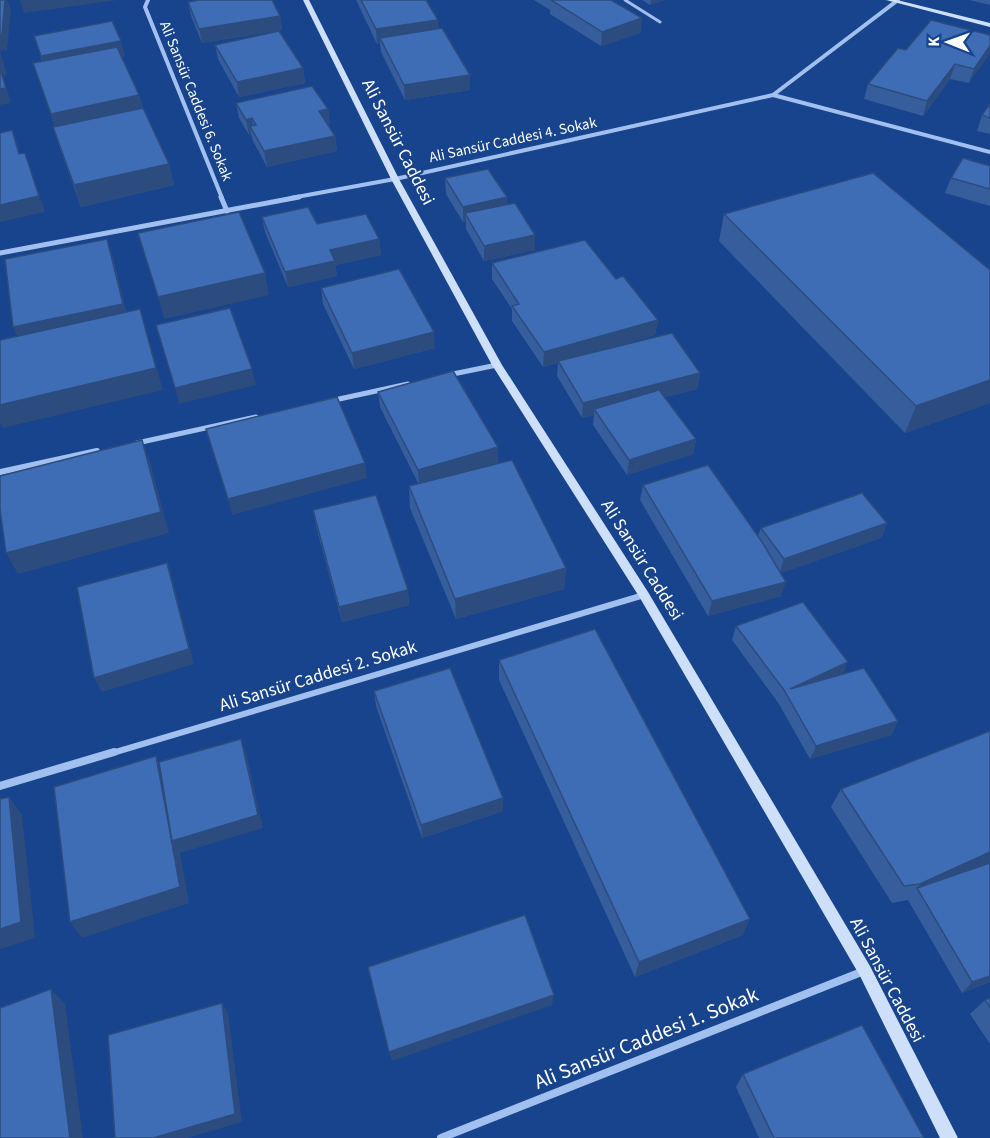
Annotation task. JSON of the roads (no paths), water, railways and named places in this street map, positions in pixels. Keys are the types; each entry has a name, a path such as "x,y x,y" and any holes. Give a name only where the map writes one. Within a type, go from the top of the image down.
{"street":[{"name":"Ali Sansür Caddesi 6. Sokak","path":"148,0 145,7 227,211"},
{"name":"Ali Sansür Caddesi","path":"306,0 395,179 497,365 644,595 865,971 949,1138"},
{"name":"Ali Sansür Caddesi 4. Sokak","path":"0,253 395,179 773,95 895,1"},
{"path":"895,1 990,25"},
{"path":"773,95 990,152"},
{"path":"439,377 497,365"},
{"path":"324,402 416,382"},
{"path":"127,445 266,415"},
{"path":"0,472 104,450"},
{"name":"Ali Sansür Caddesi 2. Sokak","path":"0,786 644,595"},
{"name":"Ali Sansür Caddesi 1. Sokak","path":"441,1138 865,971"}],"lane":[{"path":"625,0 660,22"}]}
